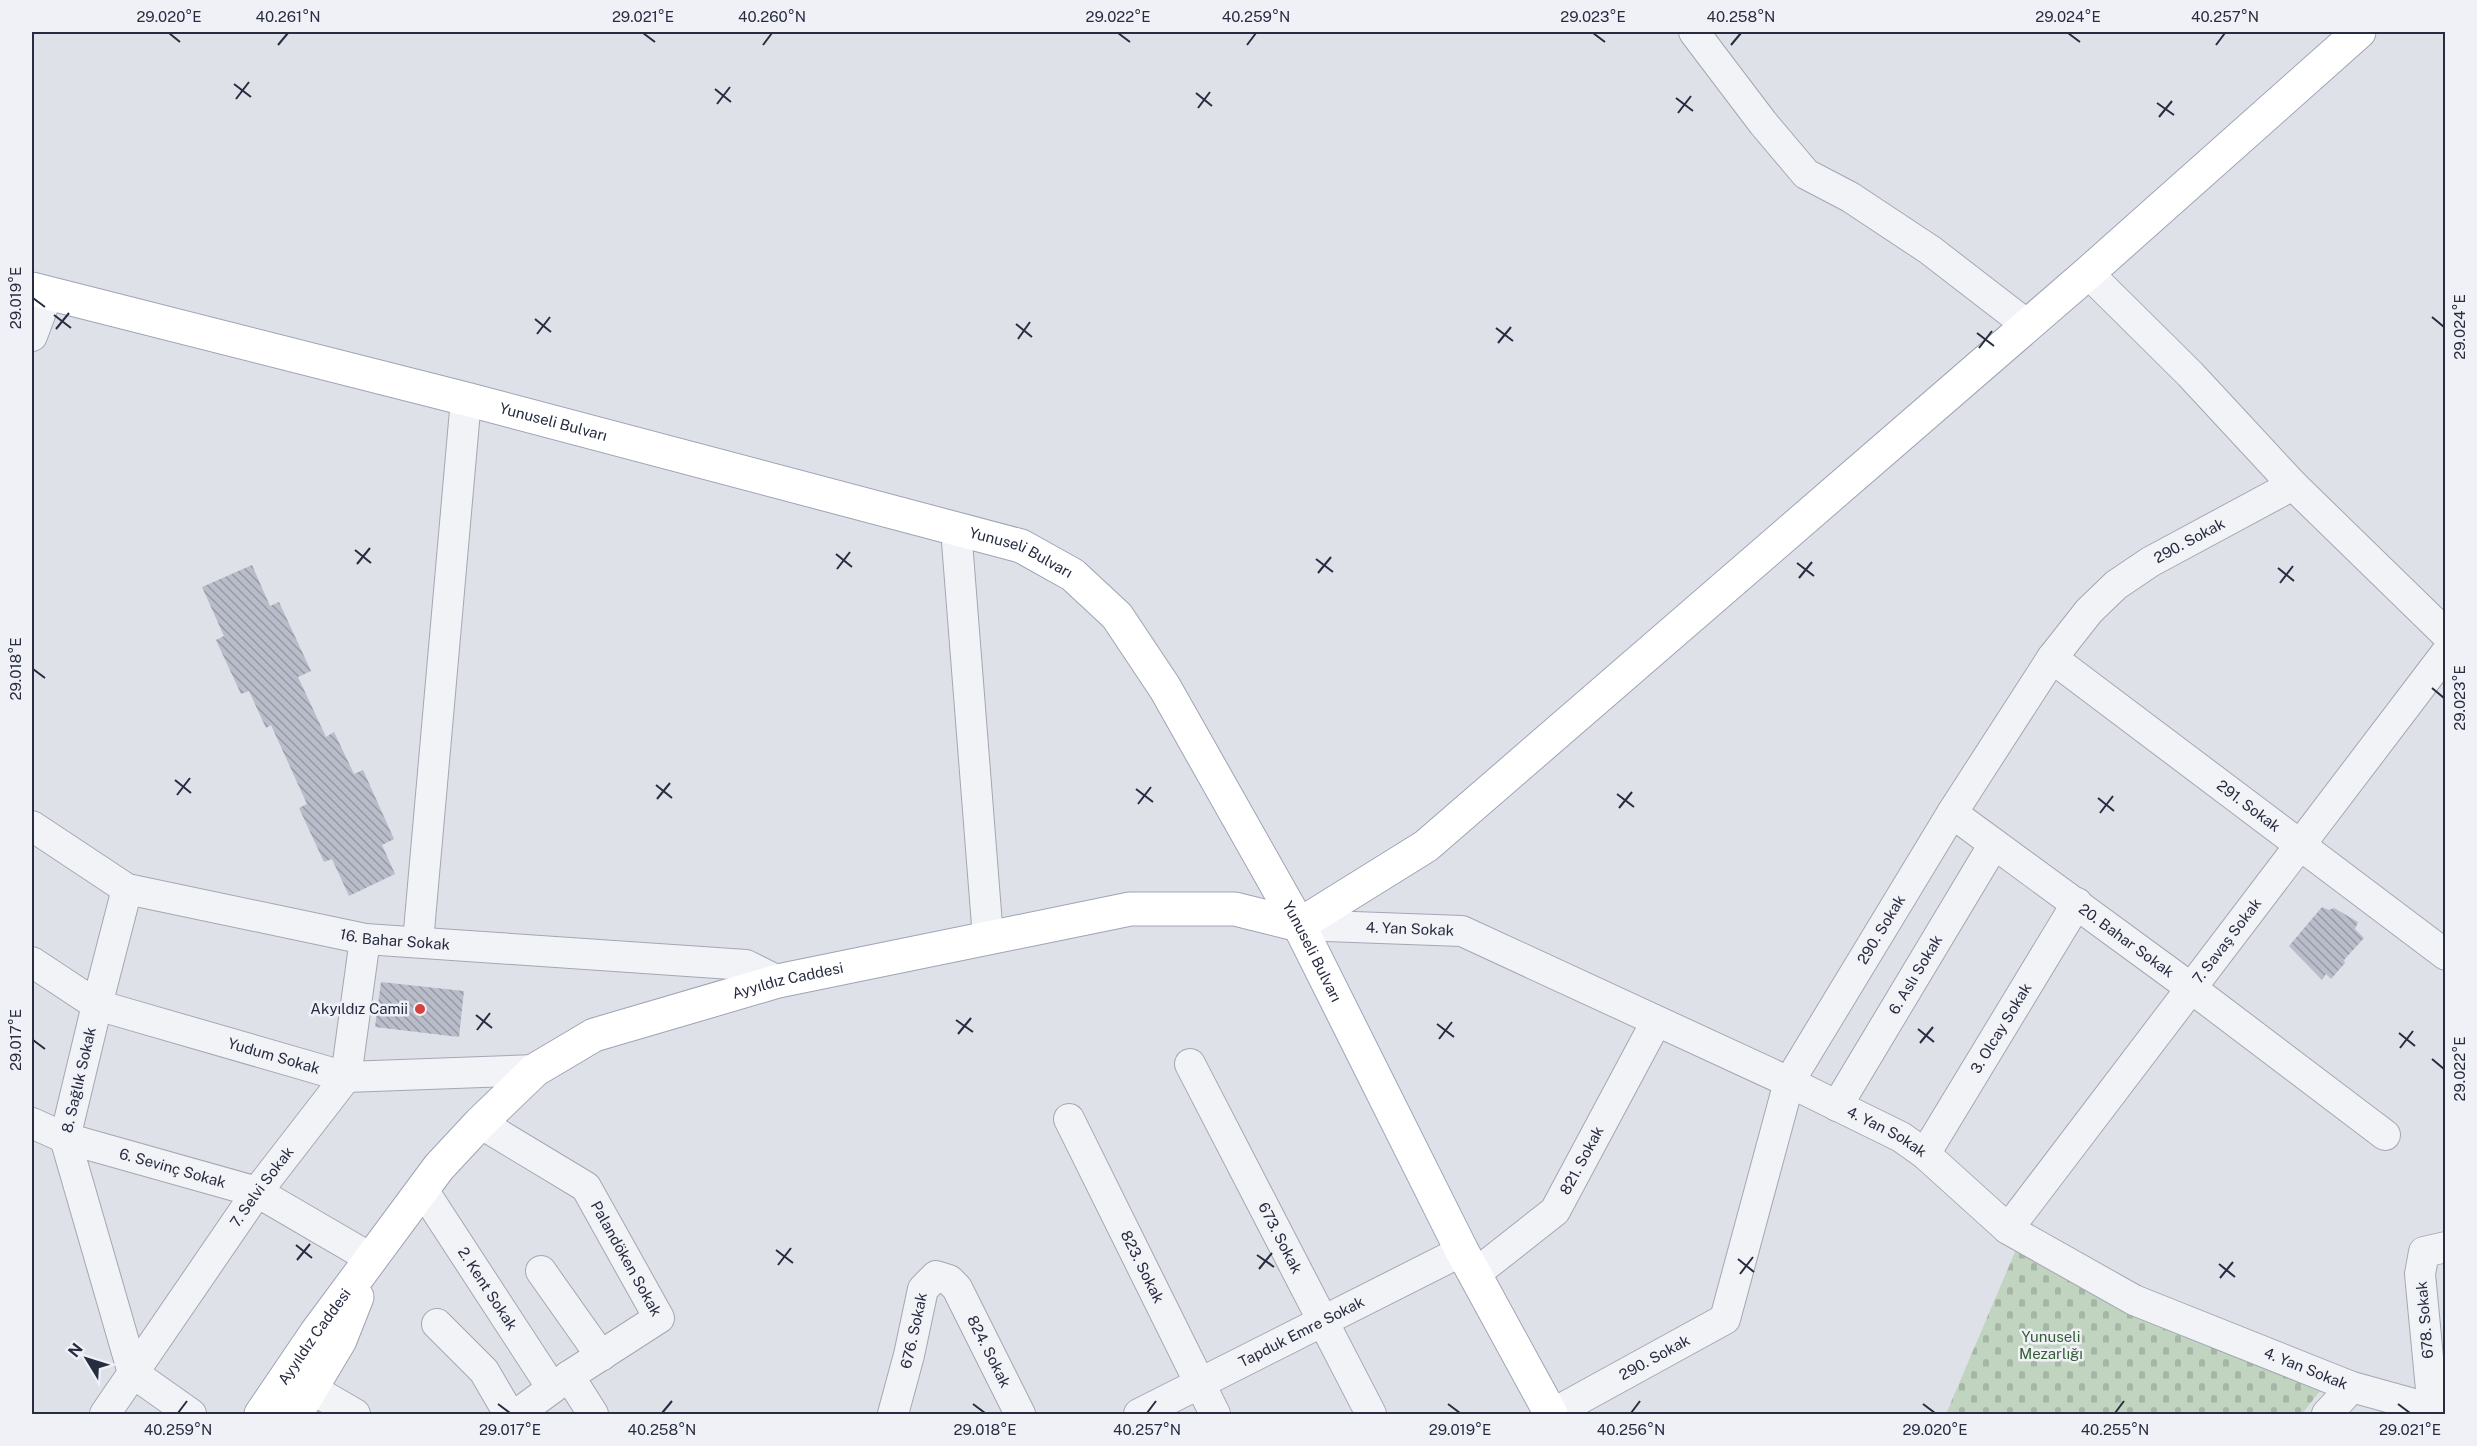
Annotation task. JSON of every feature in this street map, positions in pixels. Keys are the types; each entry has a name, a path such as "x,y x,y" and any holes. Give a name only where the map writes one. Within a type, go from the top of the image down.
{"main road":[{"path":"1299,925 1426,846 2026,324 2088,273 2359,32"},
{"name":"Yunuseli Bulvarı","path":"40,291 466,399 1021,546 1073,575 1117,616 1165,688 1299,925 1469,1262 1552,1414"},
{"name":"Ayyıldız Caddesi","path":"261,1414 316,1333 439,1167 480,1123 535,1070 594,1035 778,981 1130,909 1235,909 1299,925"},
{"name":"Ayyıldız Caddesi","path":"304,1402 340,1340 372,1259"}],"street":[{"path":"1694,32 1763,123 1806,174 1850,197 1930,250 2026,324"},
{"path":"2088,273 2190,374 2293,485 2445,634"},
{"path":"32,336 40,291"},
{"path":"418,942 466,399"},
{"name":"290. Sokak","path":"1552,1414 1725,1319 1789,1082 1952,813 2052,658 2089,611 2116,585 2150,562 2293,485"},
{"path":"956,529 988,938"},
{"name":"7. Savaş Sokak","path":"2008,1229 2445,653"},
{"name":"291. Sokak","path":"2052,658 2445,955"},
{"name":"20. Bahar Sokak","path":"1952,813 2077,903 2385,1135"},
{"name":"16. Bahar Sokak","path":"32,826 127,889 365,939 746,965 778,981"},
{"name":"6. Aslı Sokak","path":"1837,1106 1994,844"},
{"name":"8. Sağlık Sokak","path":"127,889 65,1138 133,1373"},
{"name":"3. Olcay Sokak","path":"1925,1154 2077,903"},
{"name":"4. Yan Sokak","path":"1299,925 1462,931 1789,1082 1901,1137 1925,1154 2008,1229 2134,1300 2352,1387 2439,1411"},
{"name":"7. Selvi Sokak","path":"105,1414 257,1192 346,1077 365,939"},
{"name":"Yudum Sokak","path":"32,962 97,1005 346,1077 535,1070"},
{"name":"821. Sokak","path":"1469,1262 1556,1211 1656,1022"},
{"name":"673. Sokak","path":"1191,1064 1371,1414"},
{"name":"823. Sokak","path":"1069,1119 1215,1414"},
{"name":"6. Sevinç Sokak","path":"32,1123 65,1138 257,1192 372,1259"},
{"name":"Palandöken Sokak","path":"480,1123 586,1188 659,1318 560,1382 517,1414"},
{"name":"2. Kent Sokak","path":"423,1190 560,1382 593,1414"},
{"name":"678. Sokak","path":"2439,1411 2420,1274 2424,1252 2445,1247"},
{"name":"Tapduk Emre Sokak","path":"1139,1414 1324,1322 1469,1262"},
{"path":"541,1271 601,1356"},
{"name":"676. Sokak","path":"893,1414 923,1289 936,1276 949,1280 957,1288"},
{"name":"824. Sokak","path":"957,1288 1020,1414"},
{"path":"437,1324 484,1371 509,1414"},
{"path":"133,1373 191,1414"},
{"path":"2327,1414 2352,1387"},
{"path":"304,1402 355,1414"}],"green space":[{"name":"Yunuseli Mezarlığı","path":"2018,1245 2324,1386 2302,1414 1946,1414"}],"building":[{"path":"252,565 270,606 279,602 311,671 298,677 326,737 334,732 354,774 363,770 394,839 382,845 395,874 349,896 332,859 324,862 299,808 307,804 271,725 266,728 249,691 241,694 216,640 224,636 202,587"},
{"path":"2322,907 2329,910 2334,908 2358,922 2355,929 2364,938 2331,979 2326,974 2322,980 2289,946"},
{"name":"Akyıldız Camii","path":"381,982 464,991 459,1037 375,1027"}],"place":[{"name":"Akyıldız Camii","path":"420,1009"}]}
